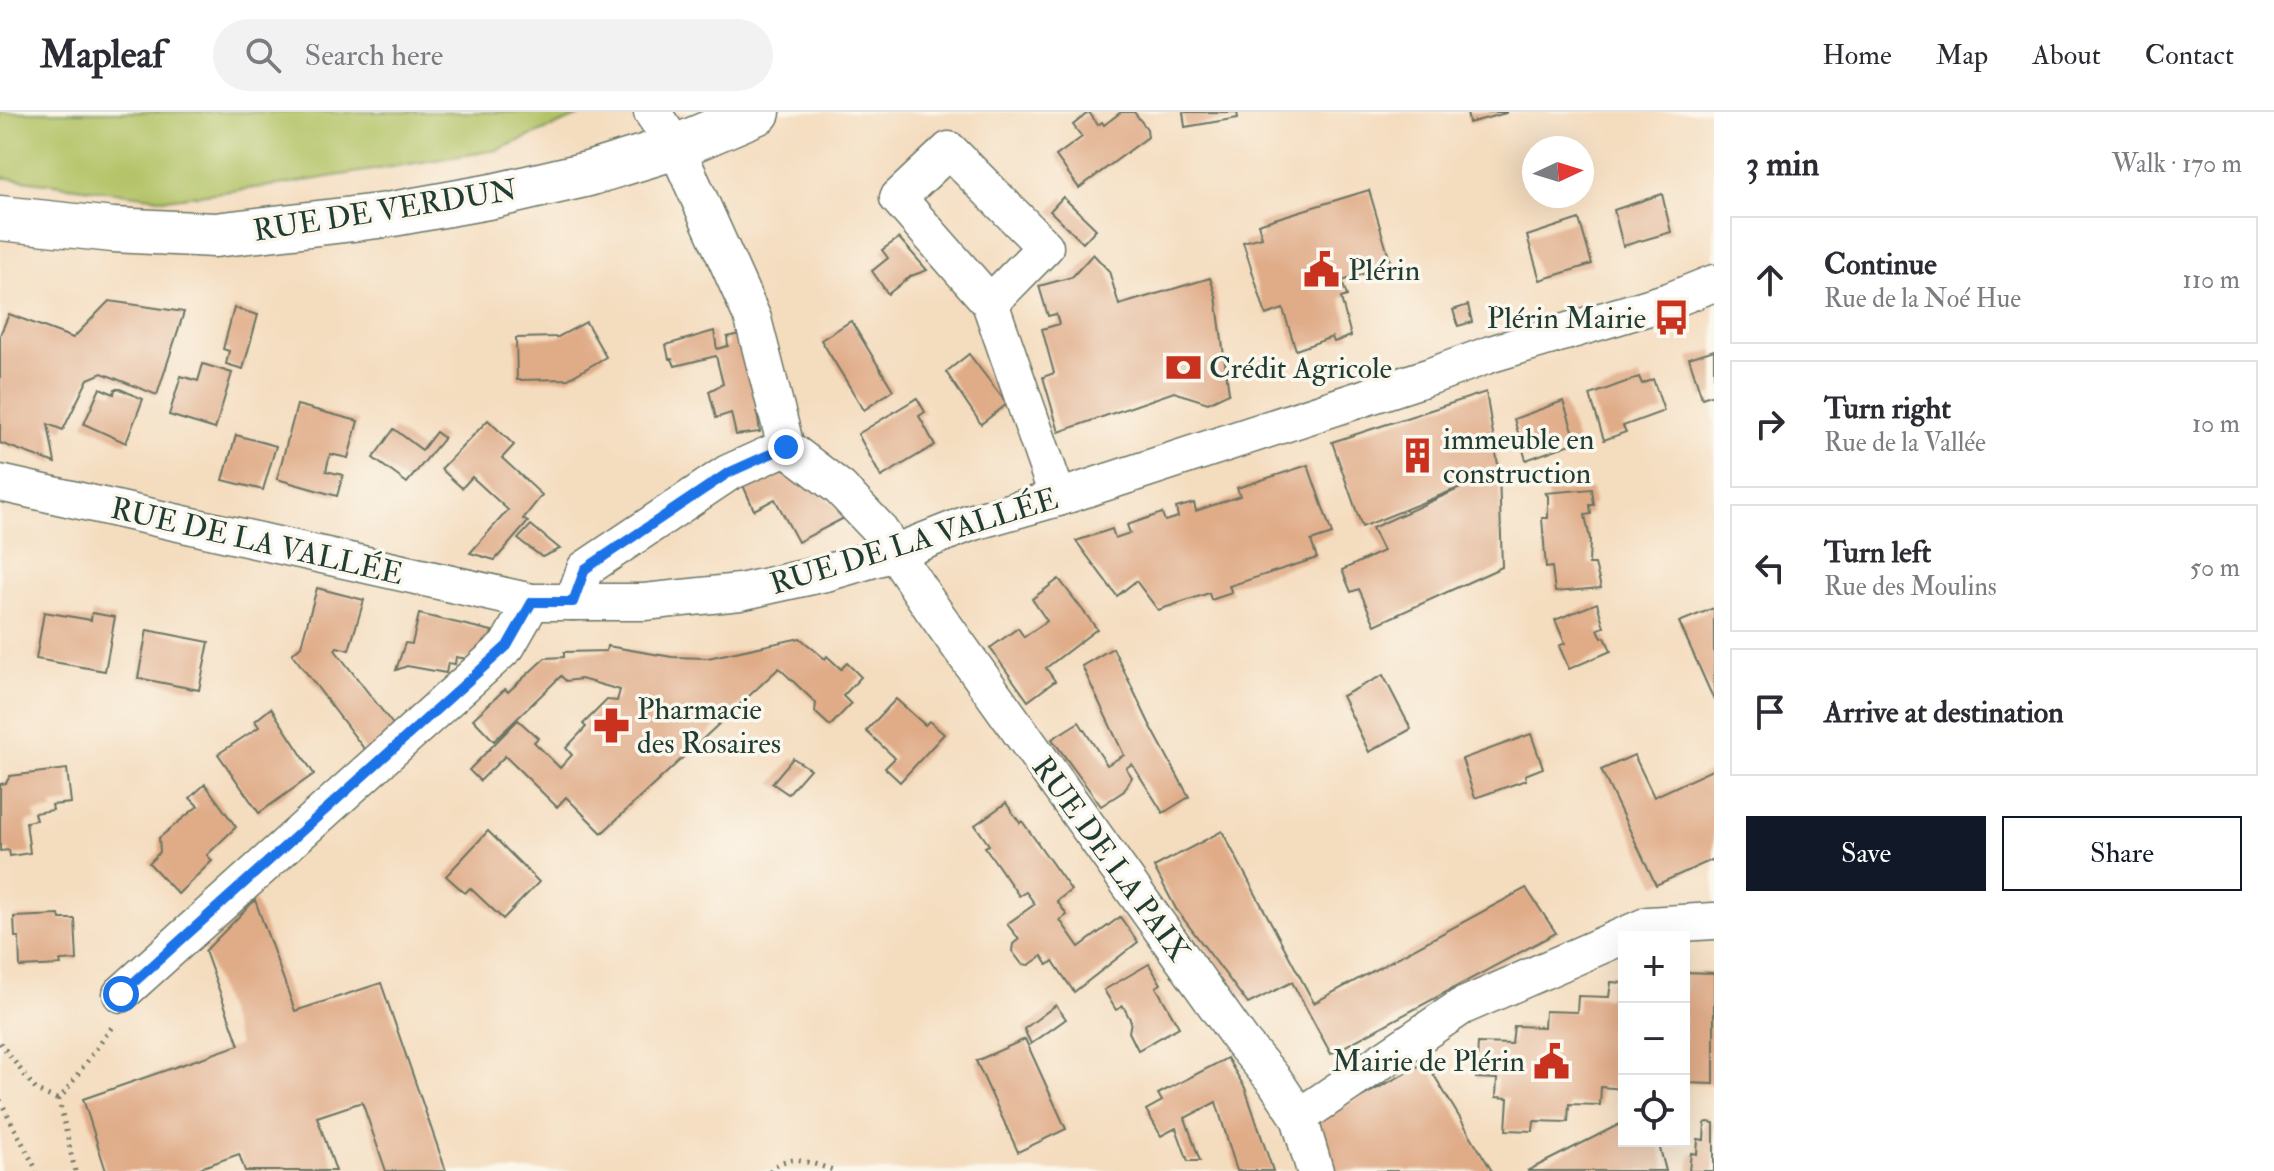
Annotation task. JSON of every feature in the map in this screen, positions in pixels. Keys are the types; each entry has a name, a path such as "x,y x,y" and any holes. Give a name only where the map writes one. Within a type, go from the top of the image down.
{"main road":[{"name":"RUE DE VERDUN","path":"0,218 113,230 215,235 387,215 493,196 588,174 664,129 758,112"}],"street":[{"path":"573,602 585,569 728,473 786,447 753,319 664,129"},
{"name":"RUE DE LA VALLÉE","path":"0,483 532,602 644,602 740,592 826,573 894,553 970,523 1058,498 1491,354 1669,301 1714,283"},
{"name":"RUE DE LA VALLÉE","path":"1669,301 1714,304"},
{"path":"990,303 1058,498"},
{"name":"RUE DE LA PAIX","path":"786,447 840,488 878,528 940,620 1205,991 1299,1117 1315,1171"},
{"path":"121,994 507,646 532,602"},
{"path":"1299,1117 1461,1007 1648,925 1714,921"}],"path":[{"path":"75,1171 59,1100 121,1015 121,994"},
{"path":"0,1043 37,1091 59,1100"},
{"path":"0,1100 37,1171"},
{"path":"770,1171 777,1163 791,1158 837,1171"}],"green space":[{"path":"0,112 589,112 497,150 279,185 166,199 0,177"}],"building":[{"path":"1089,112 1098,125 1102,122 1104,125 1121,112 1134,112 1147,129 1148,137 1079,188 1056,156 1082,137 1073,125"},
{"path":"1183,112 1237,112 1238,118 1185,127"},
{"path":"1467,112 1506,112 1506,113 1469,123"},
{"name":"Plérin","path":"1369,190 1391,264 1388,265 1391,274 1380,278 1377,269 1342,281 1347,296 1341,298 1351,336 1334,342 1332,337 1296,350 1283,309 1266,315 1243,242 1262,237 1258,224"},
{"path":"1662,194 1671,232 1623,246 1614,210"},
{"path":"1063,197 1096,229 1083,243 1050,211"},
{"path":"1579,219 1592,264 1540,280 1527,236"},
{"path":"899,238 927,270 911,276 888,294 872,271 888,258 882,250"},
{"path":"1093,254 1109,271 1119,305 1210,278 1216,296 1229,393 1208,403 1174,392 1059,432 1043,377 1054,373 1042,329 1059,324 1056,314 1048,316 1039,286 1072,277"},
{"path":"109,301 184,312 157,395 102,373 88,379 63,430 48,424 55,463 0,443 0,335 9,314 73,338"},
{"path":"1468,305 1472,322 1458,326 1453,310"},
{"path":"234,308 258,315 243,369 226,364 229,351 223,349"},
{"path":"851,321 893,390 864,410 821,340"},
{"path":"586,322 606,357 568,379 517,380 516,338 558,337"},
{"path":"714,331 717,349 728,346 727,337 744,333 764,411 757,412 760,432 736,435 731,413 716,418 709,391 723,384 716,356 675,366 669,359 666,345"},
{"path":"1714,350 1714,394 1702,398 1689,358"},
{"path":"969,354 1007,404 981,424 946,372"},
{"path":"203,364 232,373 215,429 169,415 181,376 198,381"},
{"path":"1639,377 1642,384 1653,379 1664,411 1623,426 1626,432 1604,440 1590,395"},
{"path":"100,388 114,394 115,389 120,389 143,399 126,443 84,424"},
{"path":"1486,392 1499,471 1502,567 1375,625 1359,589 1351,592 1342,570 1383,551 1372,528 1476,481 1362,527 1332,442"},
{"path":"917,398 925,412 919,416 935,445 881,477 858,434"},
{"path":"1563,401 1577,442 1526,460 1514,419"},
{"path":"297,405 358,421 348,458 330,454 326,471 343,475 337,496 277,479"},
{"path":"488,420 514,445 502,458 542,495 523,519 528,522 495,560 470,553 508,510 472,477 462,488 441,469"},
{"path":"394,429 422,450 436,432 444,438 407,483 373,458"},
{"path":"236,435 276,446 263,490 223,480"},
{"path":"1308,465 1332,534 1311,541 1317,558 1229,586 1232,593 1211,600 1209,593 1158,610 1136,581 1117,596 1076,541 1112,529 1115,538 1130,533 1127,525 1162,513 1165,521 1178,517 1176,508 1194,503 1196,511 1240,496 1237,488"},
{"path":"773,467 794,471 848,516 798,542 775,499 754,510 742,483"},
{"path":"1592,489 1594,505 1590,505 1591,514 1585,515 1590,539 1589,564 1595,564 1601,588 1555,592 1552,567 1546,568 1542,518 1548,518 1548,496 1545,493"},
{"path":"531,525 560,549 542,557 518,539"},
{"path":"1059,579 1097,629 1046,668 1055,681 1028,701 990,648 1018,628 1024,637 1047,621 1032,599"},
{"path":"317,588 364,600 349,650 337,647 335,650 398,731 369,755 292,654 301,646"},
{"path":"1597,603 1604,627 1598,629 1611,651 1569,669 1559,646 1565,643 1555,620"},
{"path":"1714,608 1714,700 1679,622"},
{"path":"44,612 91,620 92,613 115,617 105,671 36,659"},
{"path":"419,614 492,631 489,645 473,660 456,657 455,664 448,663 446,673 407,666 396,670 405,643 412,644"},
{"path":"147,630 209,642 199,690 138,678"},
{"path":"800,638 841,669 847,663 861,677 843,696 851,704 830,726 815,712 816,703 779,668 602,833 566,797 557,807 505,756 480,781 469,770 518,720 538,738 534,742 560,768 572,755 566,748 586,727 583,724 607,700 617,701 620,690 581,679 566,681 561,676 494,741 473,719 545,658 564,657 564,652 606,651 607,646 672,657 708,658"},
{"path":"1113,648 1189,797 1163,813 1132,764 1126,768 1132,777 1124,791 1101,806 1052,739 1079,722 1107,765 1124,755 1082,666"},
{"path":"1383,675 1411,729 1369,752 1342,696"},
{"path":"896,699 925,725 929,721 944,734 900,782 885,768 895,758 866,731"},
{"path":"271,708 314,774 259,813 218,754 259,727 255,721"},
{"path":"1531,734 1543,768 1525,775 1526,780 1475,798 1462,759"},
{"path":"1634,755 1654,797 1714,769 1714,859 1656,885 1601,770"},
{"path":"793,758 810,769 788,794 772,783"},
{"path":"67,769 71,803 52,805 53,810 34,813 36,820 26,822 30,853 10,856 9,850 0,851 0,784 6,783 10,776"},
{"path":"205,784 236,827 207,855 212,861 178,894 149,863 160,852 159,838 198,806 190,798"},
{"path":"1006,803 1071,890 1057,901 1067,915 1060,920 1079,947 1120,917 1138,942 1074,992 1053,961 1048,965 1042,956 1029,965 1022,964 1012,951 1013,944 1019,939 1007,924 1035,904 1026,892 1019,896 985,847 989,845 975,825"},
{"path":"488,831 539,882 503,919 470,888 465,893 446,876"},
{"path":"1222,831 1314,1003 1526,888 1556,933 1331,1054 1292,982 1248,1004 1176,909 1154,867"},
{"path":"255,900 295,1011 381,983 446,1171 386,1171 362,1102 317,1117 336,1171 245,1171 239,1154 192,1171 106,1171 83,1099 239,1045 205,951"},
{"path":"59,915 60,919 75,919 77,960 60,961 61,965 20,967 19,937 15,937 14,917"},
{"path":"1149,964 1161,984 1156,987 1179,1027 1138,1050 1129,1032 1131,1021 1123,1006 1116,1010 1104,990"},
{"path":"1690,972 1714,973 1714,1084 1690,1083"},
{"name":"Mairie de Plérin","path":"1611,982 1618,983 1618,1088 1601,1087 1600,1105 1569,1104 1568,1122 1534,1121 1533,1131 1506,1130 1508,1098 1496,1097 1497,1079 1476,1078 1478,1043 1512,1044 1514,1026 1544,1027 1545,1011 1577,1012 1578,996 1609,997"},
{"path":"1056,1005 1066,1019 1031,1044 1024,1029"},
{"path":"1025,1039 1066,1129 1018,1152 976,1061"},
{"path":"1227,1058 1245,1088 1273,1171 1237,1171 1216,1102 1185,1118 1200,1161 1188,1161 1176,1128 1161,1136 1146,1110 1162,1101 1158,1094"},
{"path":"1426,1062 1492,1171 1327,1171 1315,1122"},
{"path":"1705,1123 1714,1123 1714,1171 1689,1171 1691,1153 1697,1154 1698,1139 1704,1140"},
{"path":"1618,1125 1618,1147 1660,1147 1666,1171 1527,1171"}],"place":[{"name":"Plérin","path":"1322,270"},
{"name":"Plérin Mairie","path":"1672,318"},
{"name":"Crédit Agricole","path":"1183,368"},
{"name":"immeuble en construction","path":"1417,456"},
{"name":"Pharmacie des Rosaires","path":"611,726"},
{"name":"Mairie de Plérin","path":"1551,1061"}],"route":[{"path":"121,994 507,646 532,602 573,602 585,569 728,473 786,447"}]}
